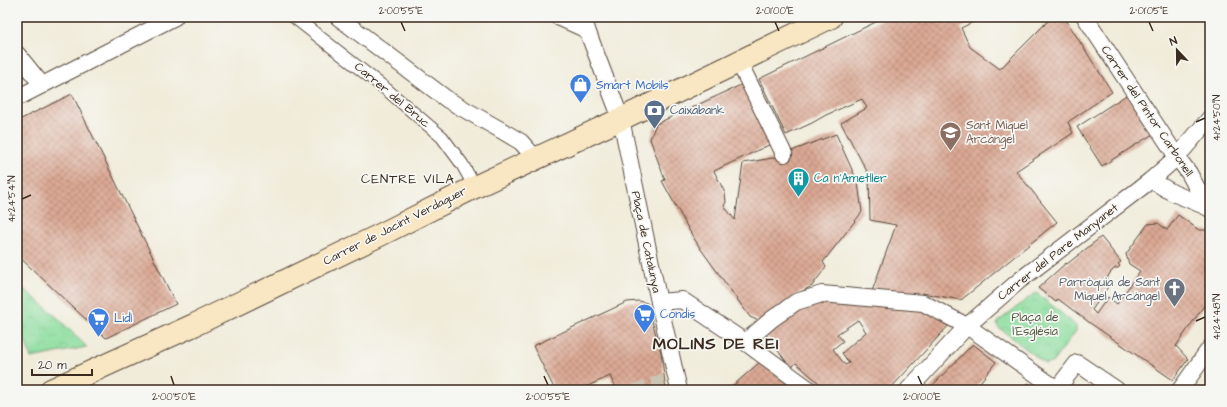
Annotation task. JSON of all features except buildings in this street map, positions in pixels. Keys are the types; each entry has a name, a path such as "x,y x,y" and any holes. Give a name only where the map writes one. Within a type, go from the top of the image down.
{"main road":[{"name":"Carrer de Jacint Verdaguer","path":"51,390 201,322 475,187 621,119 831,17"}],"street":[{"path":"17,98 175,17"},
{"name":"Carrer del Bruc","path":"294,17 387,90 442,137 462,164 475,187"},
{"path":"338,17 448,100 521,142 536,159"},
{"path":"558,17 586,23"},
{"name":"Carrer del Pintor Carbonell","path":"1085,17 1189,173 1209,208"},
{"name":"Plaça de Catalunya","path":"586,23 621,119 659,302 682,300 745,342 810,390"},
{"path":"17,54 42,86"},
{"path":"739,62 784,154"},
{"name":"Carrer del Pare Manyanet","path":"908,390 967,326 1020,280 1151,180 1177,157 1210,118"},
{"path":"499,128 512,126 526,137"},
{"name":"Carrer del Pintor Carbonell","path":"1151,180 1174,193 1209,208"},
{"path":"745,342 796,302 822,294 923,302 967,326 1057,389 1076,363 1117,390"},
{"path":"659,302 673,382"},
{"path":"1180,390 1210,348"}],"green space":[{"path":"17,283 56,316 87,347 31,358 17,315"},
{"name":"Plaça de l'Església","path":"1035,293 1076,326 1076,331 1052,363 1045,364 998,327 997,324 1000,320"}],"tunnel":[{"path":"635,390 665,379"}],"place":[{"name":"Smart Mobils","path":"580,104"},
{"name":"Caixabank","path":"654,130"},
{"name":"Sant Miquel Arcàngel","path":"951,152"},
{"name":"Ca n'Ametller","path":"799,198"},
{"name":"Parròquia de Sant Miquel Arcàngel","path":"1175,308"},
{"name":"Condis","path":"645,334"},
{"name":"Lidl","path":"98,338"}],"district":[{"name":"CENTRE VILA","path":"408,179"},
{"name":"MOLINS DE REI","path":"716,344"}]}
